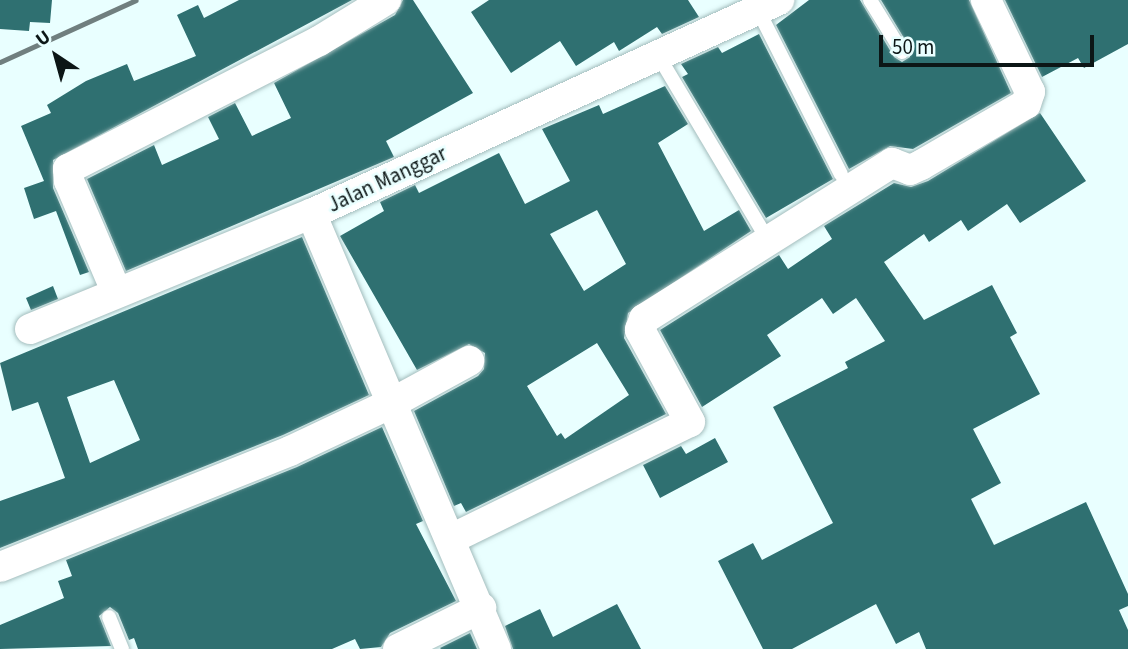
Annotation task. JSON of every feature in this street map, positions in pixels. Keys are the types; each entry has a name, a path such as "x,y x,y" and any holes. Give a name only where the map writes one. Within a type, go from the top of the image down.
{"street":[{"path":"116,290 69,181 68,169 319,41 386,0"},
{"path":"451,539 690,422 638,325 892,163 910,170 1026,104 1030,92 986,0"},
{"name":"Jalan Manggar","path":"496,649 481,608 311,214 769,5"},
{"path":"30,329 116,290 311,214"},
{"path":"0,567 278,456 393,404 470,360"},
{"path":"397,649 481,608"}],"lane":[{"path":"870,0 902,52"},
{"path":"769,5 841,174"},
{"path":"658,55 768,240"},
{"path":"109,617 122,649"}],"building":[{"path":"0,0 52,0 50,23 30,22 29,31 0,29"},
{"path":"239,0 352,0 53,160 53,188 89,272 80,275 56,211 34,219 24,188 44,181 21,126 51,113 47,105 86,81 127,64 134,81 196,56 177,15 198,5 204,18"},
{"path":"403,0 413,0 473,93 386,141 394,157 126,271 87,179 154,145 162,165 219,139 208,117 235,103 252,136 291,118 274,83 395,15"},
{"path":"489,0 688,0 699,17 662,34 657,27 619,51 614,42 576,66 560,41 511,73 471,12"},
{"path":"809,0 860,0 894,57 902,62 910,57 910,48 881,0 969,0 1011,93 913,149 890,146 849,169 776,25"},
{"path":"1005,0 1128,0 1128,44 1084,68 1078,58 1042,77"},
{"path":"759,34 833,179 766,218 682,77 688,74 681,64 718,47 722,53"},
{"path":"665,86 688,124 658,143 704,231 739,210 751,231 628,313 624,338 666,414 466,512 461,503 454,506 414,411 478,376 484,369 485,353 469,344 417,370 340,236 384,211 380,202 415,185 419,193 499,153 525,204 570,181 542,129 599,105 603,114","holes":["597,210 626,264 584,291 550,234","597,343 629,395 565,439 561,433 557,436 527,386"]},
{"path":"1040,113 1086,181 1020,223 1007,204 968,231 961,220 929,242 924,234 884,262 924,320 992,285 1017,333 1010,337 1040,394 973,429 1001,483 971,499 994,545 1086,502 1128,594 1128,606 1119,610 1128,630 1128,649 926,649 919,632 896,644 876,604 792,649 763,649 718,561 753,543 762,560 833,523 773,407 848,368 845,362 885,341 856,298 833,314 822,298 767,335 781,356 702,407 660,330 779,255 788,269 832,239 824,226 894,183 911,187 928,181"},
{"path":"302,237 369,395 283,435 0,548 0,501 65,478 38,402 12,411 0,363","holes":["114,380 140,440 90,463 67,397"]},
{"path":"53,286 58,299 31,310 26,298"},
{"path":"382,427 423,521 416,524 456,601 390,633 381,647 360,649 355,639 332,649 138,649 134,638 129,640 118,613 110,607 99,616 111,646 0,649 0,625 64,598 58,581 72,576 66,560 297,467"},
{"path":"715,438 728,462 660,498 643,465 681,446 686,454"},
{"path":"617,604 641,649 513,649 505,626 540,609 553,637"},
{"path":"470,633 477,649 440,648"}],"railway":[{"path":"0,62 136,0"}]}
